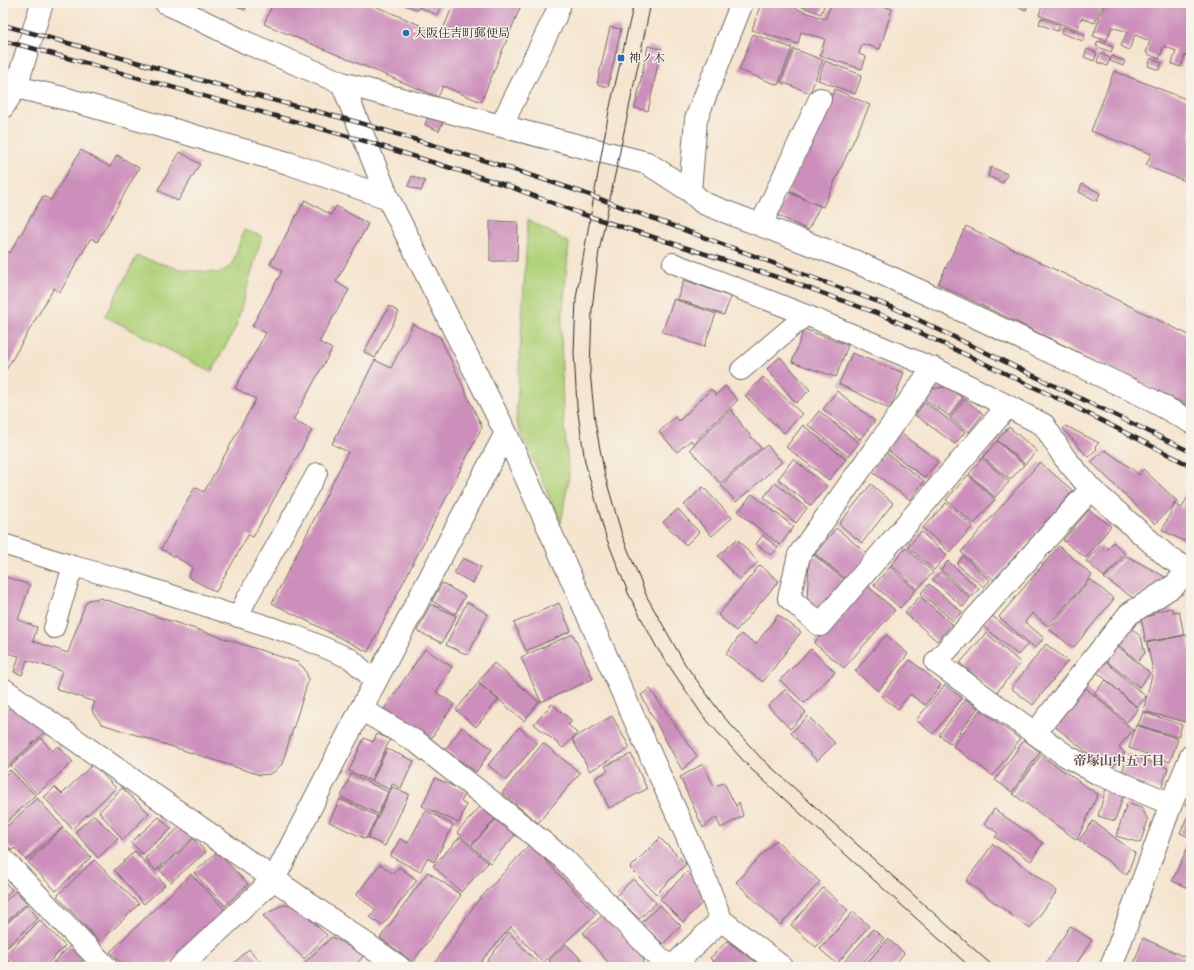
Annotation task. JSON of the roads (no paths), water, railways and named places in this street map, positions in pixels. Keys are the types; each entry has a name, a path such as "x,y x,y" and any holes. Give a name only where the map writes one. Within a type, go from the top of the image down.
{"street":[{"path":"3,107 9,85 42,3"},
{"path":"166,3 247,43 342,83 501,126 647,163 690,191 703,203 854,261 943,301 1144,396 1191,422"},
{"path":"690,191 696,119 742,3"},
{"path":"501,126 553,8"},
{"path":"342,83 388,198 506,433 699,863 721,920 782,967"},
{"path":"9,85 67,99 288,163 388,198"},
{"path":"761,225 820,99"},
{"path":"1007,407 820,625 789,598 799,555 933,368 1044,425 1064,457 1091,488 1168,558 1191,571 1175,584 1128,614 1035,733"},
{"path":"180,967 274,879 360,709 506,433"},
{"path":"1091,488 936,662 1065,754 1097,773 1171,804"},
{"path":"3,689 400,967"},
{"path":"360,709 418,743 564,859 668,967"},
{"path":"1111,967 1171,804 1191,756"},
{"path":"3,859 106,967"},
{"path":"672,967 721,920"}],"lane":[{"path":"673,263 806,315 933,368"},
{"path":"741,370 806,315"},
{"path":"238,617 247,598 317,473"},
{"path":"3,544 73,566 125,580 295,635 351,659 375,681"},
{"path":"54,628 73,566"}],"tram line":[{"path":"634,3 609,111 576,298 574,353 577,406 585,462 606,537 629,595 657,648 703,716 750,768 970,967"},
{"path":"651,3 599,251 592,309 590,371 595,422 605,476 622,535 647,597 685,664 722,715 760,757 994,967"}],"railway":[{"path":"3,25 357,122 512,169 584,193 892,307 1191,452"},
{"path":"3,41 365,141 508,186 579,213 795,283 887,317 1061,400 1191,466"}],"place":[{"name":"大阪住吉町郵便局","path":"406,33"},
{"name":"神ノ木","path":"621,58"}],"district":[{"name":"帝塚山中五丁目","path":"1119,760"}]}
